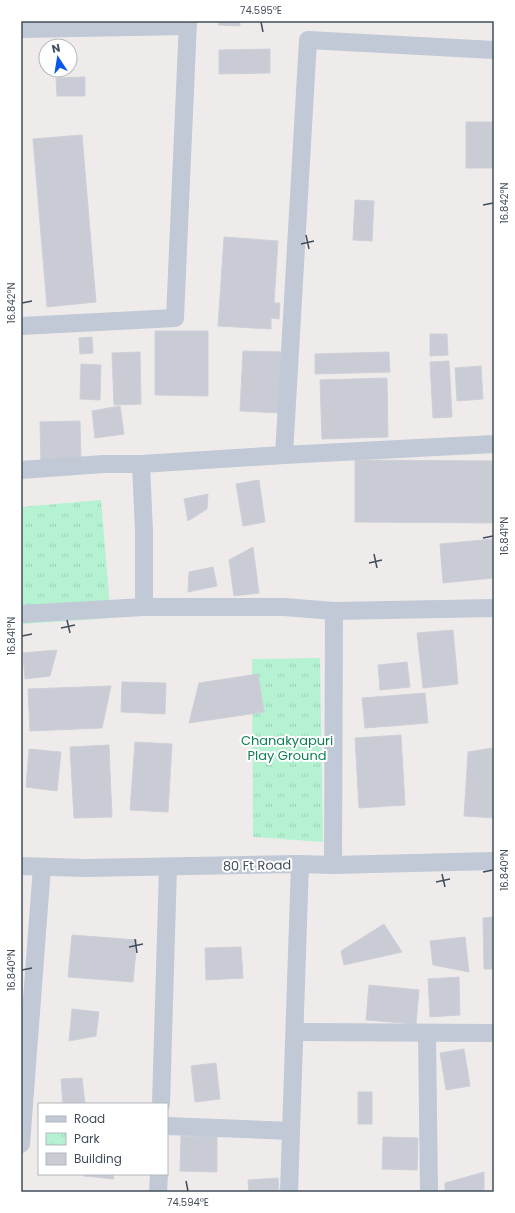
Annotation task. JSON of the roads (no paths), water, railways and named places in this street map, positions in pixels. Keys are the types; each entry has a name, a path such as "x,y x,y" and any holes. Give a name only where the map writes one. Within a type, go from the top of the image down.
{"street":[{"path":"21,29 188,23 175,318 21,326"},
{"path":"284,455 308,40 494,50"},
{"path":"21,470 103,464 141,464 494,444"},
{"path":"141,464 144,532 144,608"},
{"path":"21,614 144,608 284,607 334,611 494,608"},
{"path":"333,865 334,611"},
{"name":"80 Ft Road","path":"21,866 85,868 300,864 333,865 494,861"},
{"path":"289,1192 300,864"},
{"path":"161,1103 168,866"},
{"path":"21,1144 28,1119 42,867"},
{"path":"295,1032 494,1033"},
{"path":"427,1033 429,1192"},
{"path":"168,1126 291,1131"},
{"path":"158,1175 158,1192"}],"park label":[{"name":"Chanakyapuri Play Ground","path":"287,748"}]}
